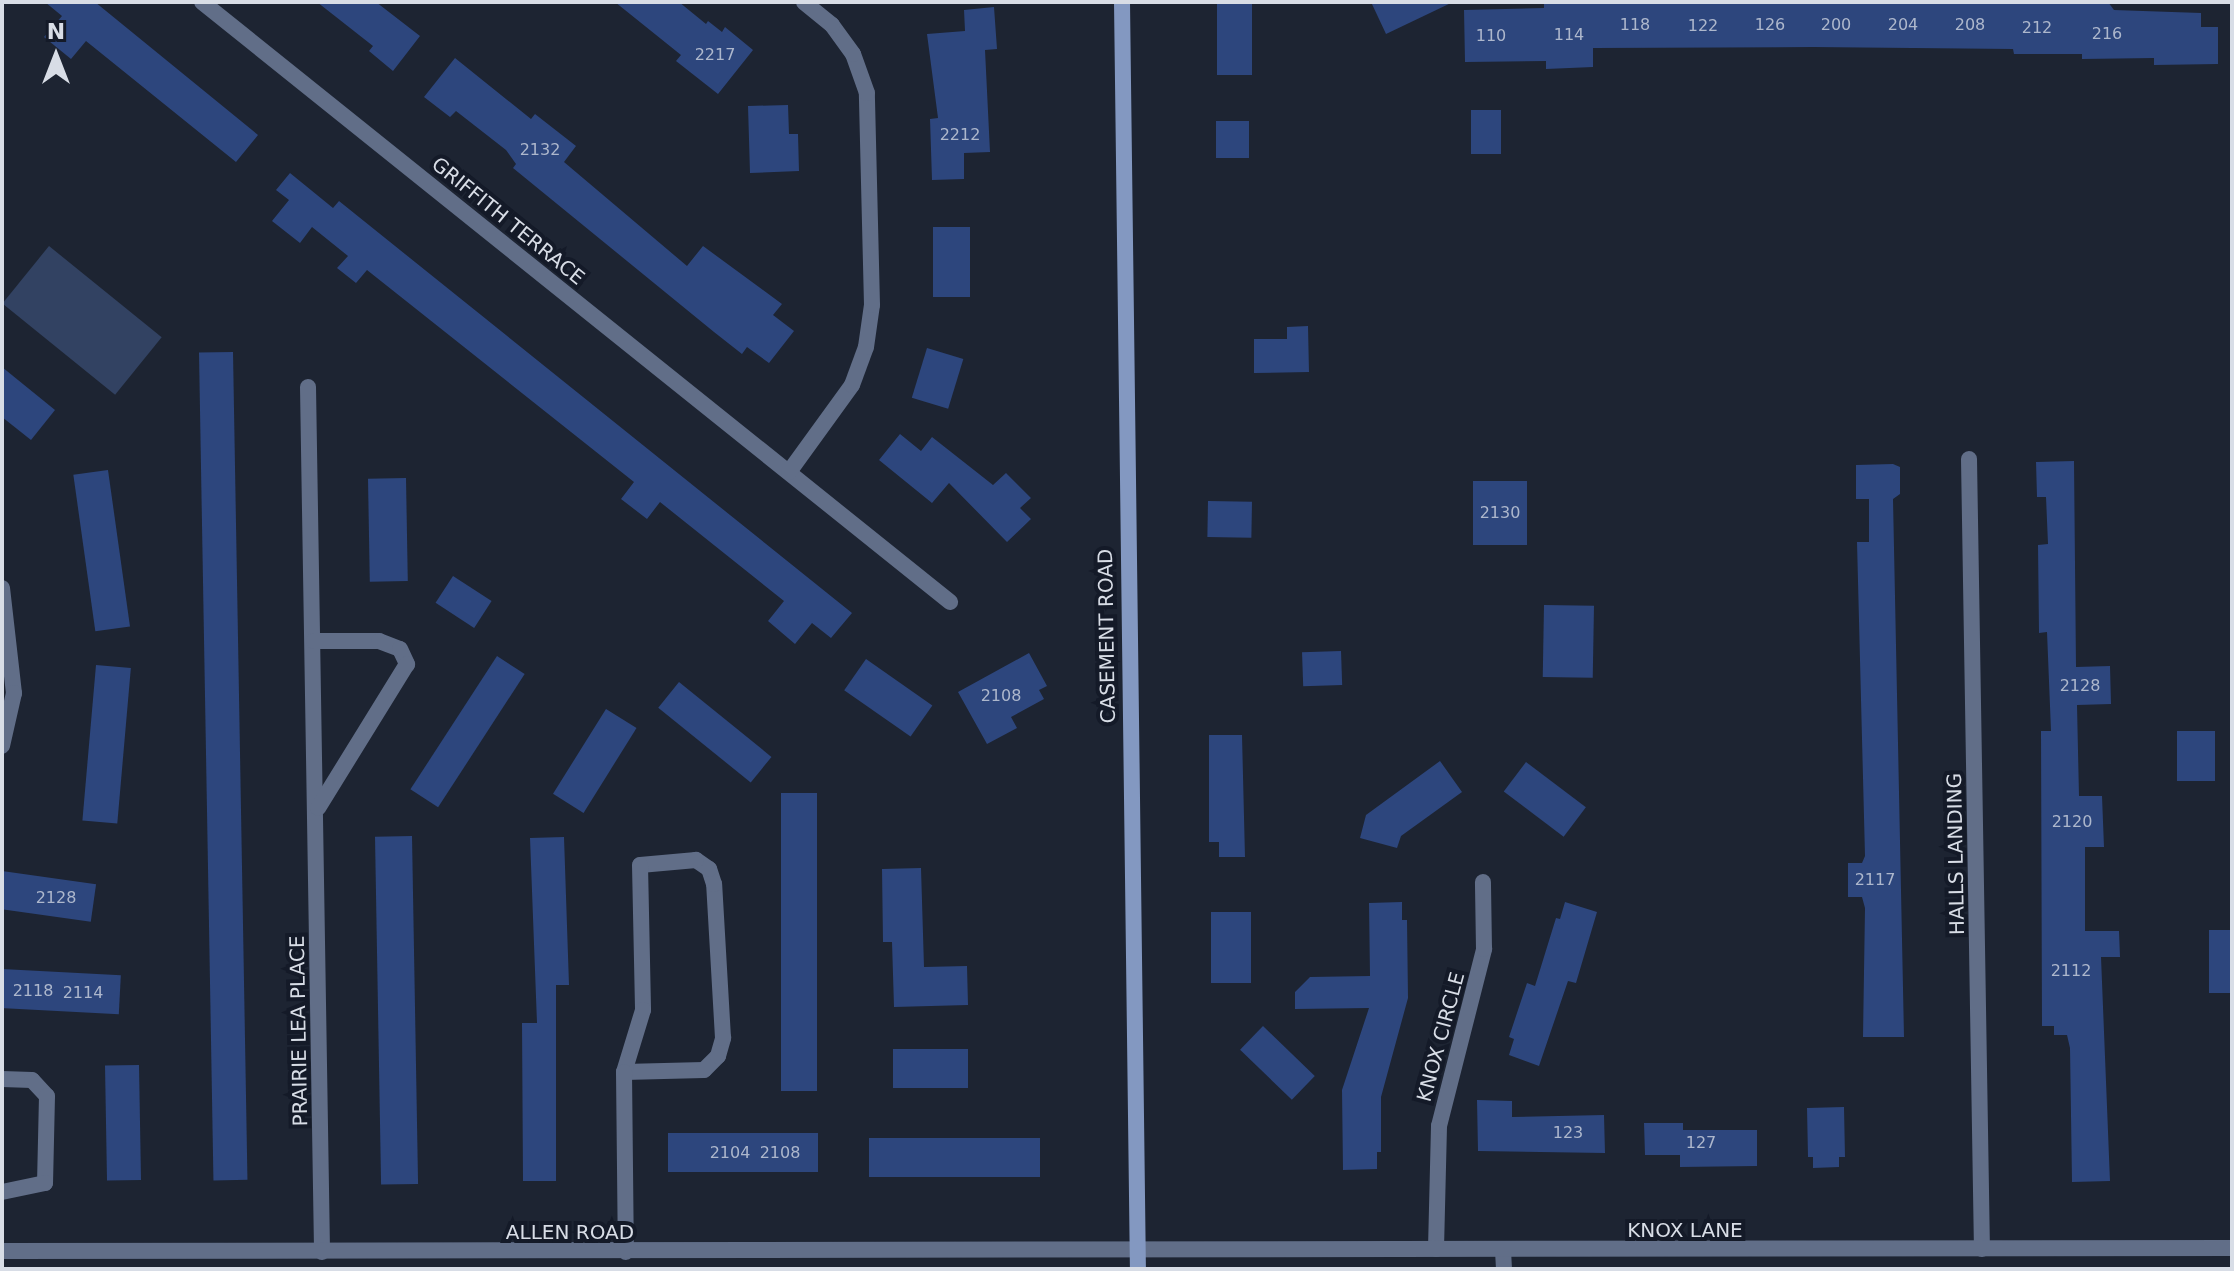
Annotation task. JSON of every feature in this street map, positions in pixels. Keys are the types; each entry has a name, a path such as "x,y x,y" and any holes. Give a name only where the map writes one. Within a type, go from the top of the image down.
{"street":[{"name":"GRIFFITH TERRACE","path":"202,2 950,602"},
{"path":"789,472 852,385 866,347 872,305 867,93 853,54 832,25 804,2"},
{"name":"CASEMENT ROAD","path":"1122,2 1138,1261"},
{"name":"PRAIRIE LEA PLACE","path":"308,387 322,1252"},
{"name":"HALLS LANDING","path":"1969,459 1982,1249"},
{"path":"2,588 14,693 2,746"},
{"path":"314,641 379,641 400,649 407,664 317,810"},
{"path":"624,1072 704,1070 718,1056 723,1038 714,884 709,869 696,860 640,865 643,1010 624,1072 626,1252"},
{"name":"KNOX CIRCLE","path":"1436,1249 1439,1126 1484,949 1483,882"},
{"path":"2,1079 32,1080 47,1096 45,1183 2,1192"},
{"name":"KNOX LANE","path":"1138,1261 1436,1249 2232,1248"},
{"path":"1503,1250 1504,1269"},
{"name":"ALLEN ROAD","path":"2,1251 322,1252 472,1260 626,1252 1138,1261"},
{"path":"34,1251 35,1269"}],"shaded area":[{"path":"49,246 162,337 115,395 2,304"}],"building":[{"path":"45,2 95,2 258,135 236,162 86,41 71,59 44,37 62,16"},
{"path":"317,2 376,2 420,36 393,71 369,51 373,46"},
{"path":"615,2 679,2 706,24 708,21 722,32 725,27 753,50 718,94 676,61 681,55"},
{"path":"1217,2 1252,2 1252,75 1217,75"},
{"path":"1371,2 1453,2 1386,34"},
{"path":"1544,2 2108,2 2114,10 2201,13 2201,27 2218,27 2218,64 2154,65 2154,58 2082,59 2082,54 2014,54 2013,49 1813,47 1593,48 1593,67 1546,69 1546,61 1465,62 1464,10 1544,8"},
{"path":"994,7 997,49 985,50 990,152 964,153 964,179 932,180 930,119 938,118 927,34 965,31 964,10"},
{"path":"455,58 531,119 535,114 576,146 564,162 687,266 703,246 782,304 773,315 794,331 769,363 747,347 742,354 513,168 516,164 506,150 456,111 450,117 424,97"},
{"path":"788,105 789,134 798,134 799,171 750,173 748,106"},
{"path":"1471,110 1501,110 1501,154 1471,154"},
{"path":"1216,121 1249,121 1249,158 1216,158"},
{"path":"290,173 333,208 339,201 852,613 831,638 812,623 795,644 768,621 784,601 660,502 647,519 621,499 634,482 367,270 356,283 337,268 348,256 312,227 300,243 272,221 289,200 276,190"},
{"path":"933,227 970,227 970,297 933,297"},
{"path":"1308,326 1309,372 1254,373 1254,339 1287,339 1287,327"},
{"path":"927,348 963,359 948,409 912,398"},
{"path":"233,352 247,1180 213,1180 199,353"},
{"path":"2,367 55,410 31,440 2,417"},
{"path":"900,434 921,451 932,437 993,485 1006,473 1031,498 1020,508 1031,519 1007,542 949,483 932,503 879,460"},
{"path":"2074,461 2076,667 2110,666 2111,704 2077,705 2079,796 2102,796 2104,847 2085,847 2085,931 2119,931 2120,957 2101,957 2110,1181 2072,1182 2070,1048 2067,1035 2054,1035 2054,1026 2042,1026 2041,731 2051,731 2047,632 2039,633 2038,545 2048,544 2046,497 2037,497 2036,462"},
{"path":"1893,464 1900,467 1900,494 1893,499 1904,1037 1863,1037 1865,908 1862,897 1848,897 1848,863 1862,863 1865,856 1857,542 1869,542 1869,499 1856,499 1856,465"},
{"path":"108,470 130,626 95,631 73,475"},
{"path":"406,478 408,581 370,582 368,479"},
{"path":"1473,481 1527,481 1527,545 1473,545"},
{"path":"1208,501 1252,502 1251,538 1207,537"},
{"path":"453,576 492,601 474,628 436,603"},
{"path":"1544,605 1594,606 1593,678 1543,677"},
{"path":"1341,651 1342,685 1303,686 1302,652"},
{"path":"1029,653 1047,686 1039,690 1044,699 1011,717 1017,728 987,744 958,692"},
{"path":"497,656 525,674 438,807 410,789"},
{"path":"866,659 932,705 911,737 844,690"},
{"path":"96,665 131,668 117,823 82,820"},
{"path":"679,682 771,757 751,783 658,708"},
{"path":"606,709 637,728 584,813 553,794"},
{"path":"2177,731 2215,731 2215,781 2177,781"},
{"path":"1209,735 1242,735 1245,857 1219,857 1219,842 1209,842"},
{"path":"1440,761 1462,792 1401,836 1397,848 1360,838 1366,815"},
{"path":"1526,762 1586,807 1564,837 1504,792"},
{"path":"781,793 817,793 817,1091 781,1091"},
{"path":"412,836 418,1184 381,1185 375,837"},
{"path":"564,837 569,985 556,985 556,1181 523,1181 522,1023 537,1023 530,838"},
{"path":"921,868 924,967 967,966 968,1005 894,1007 892,942 883,942 882,869"},
{"path":"2,871 96,884 91,922 2,909"},
{"path":"1402,902 1402,920 1407,920 1408,998 1381,1097 1381,1152 1377,1152 1377,1169 1343,1170 1342,1090 1369,1008 1295,1009 1295,992 1310,977 1370,976 1369,903"},
{"path":"1565,902 1597,912 1576,983 1568,981 1539,1066 1509,1055 1514,1039 1509,1037 1527,983 1535,986 1556,918 1560,919"},
{"path":"1211,912 1251,912 1251,983 1211,983"},
{"path":"2209,930 2232,930 2232,993 2209,993"},
{"path":"2,969 121,975 119,1014 2,1008"},
{"path":"1263,1026 1315,1076 1292,1100 1240,1050"},
{"path":"893,1049 968,1049 968,1088 893,1088"},
{"path":"139,1065 141,1180 107,1181 105,1066"},
{"path":"1477,1100 1512,1101 1512,1117 1604,1115 1605,1153 1478,1151"},
{"path":"1844,1107 1845,1157 1839,1157 1839,1167 1813,1168 1813,1157 1808,1157 1807,1108"},
{"path":"1644,1123 1683,1123 1683,1130 1757,1130 1757,1166 1680,1167 1680,1155 1645,1155"},
{"path":"668,1133 818,1133 818,1172 668,1172"},
{"path":"869,1138 1040,1138 1040,1177 869,1177"}]}
